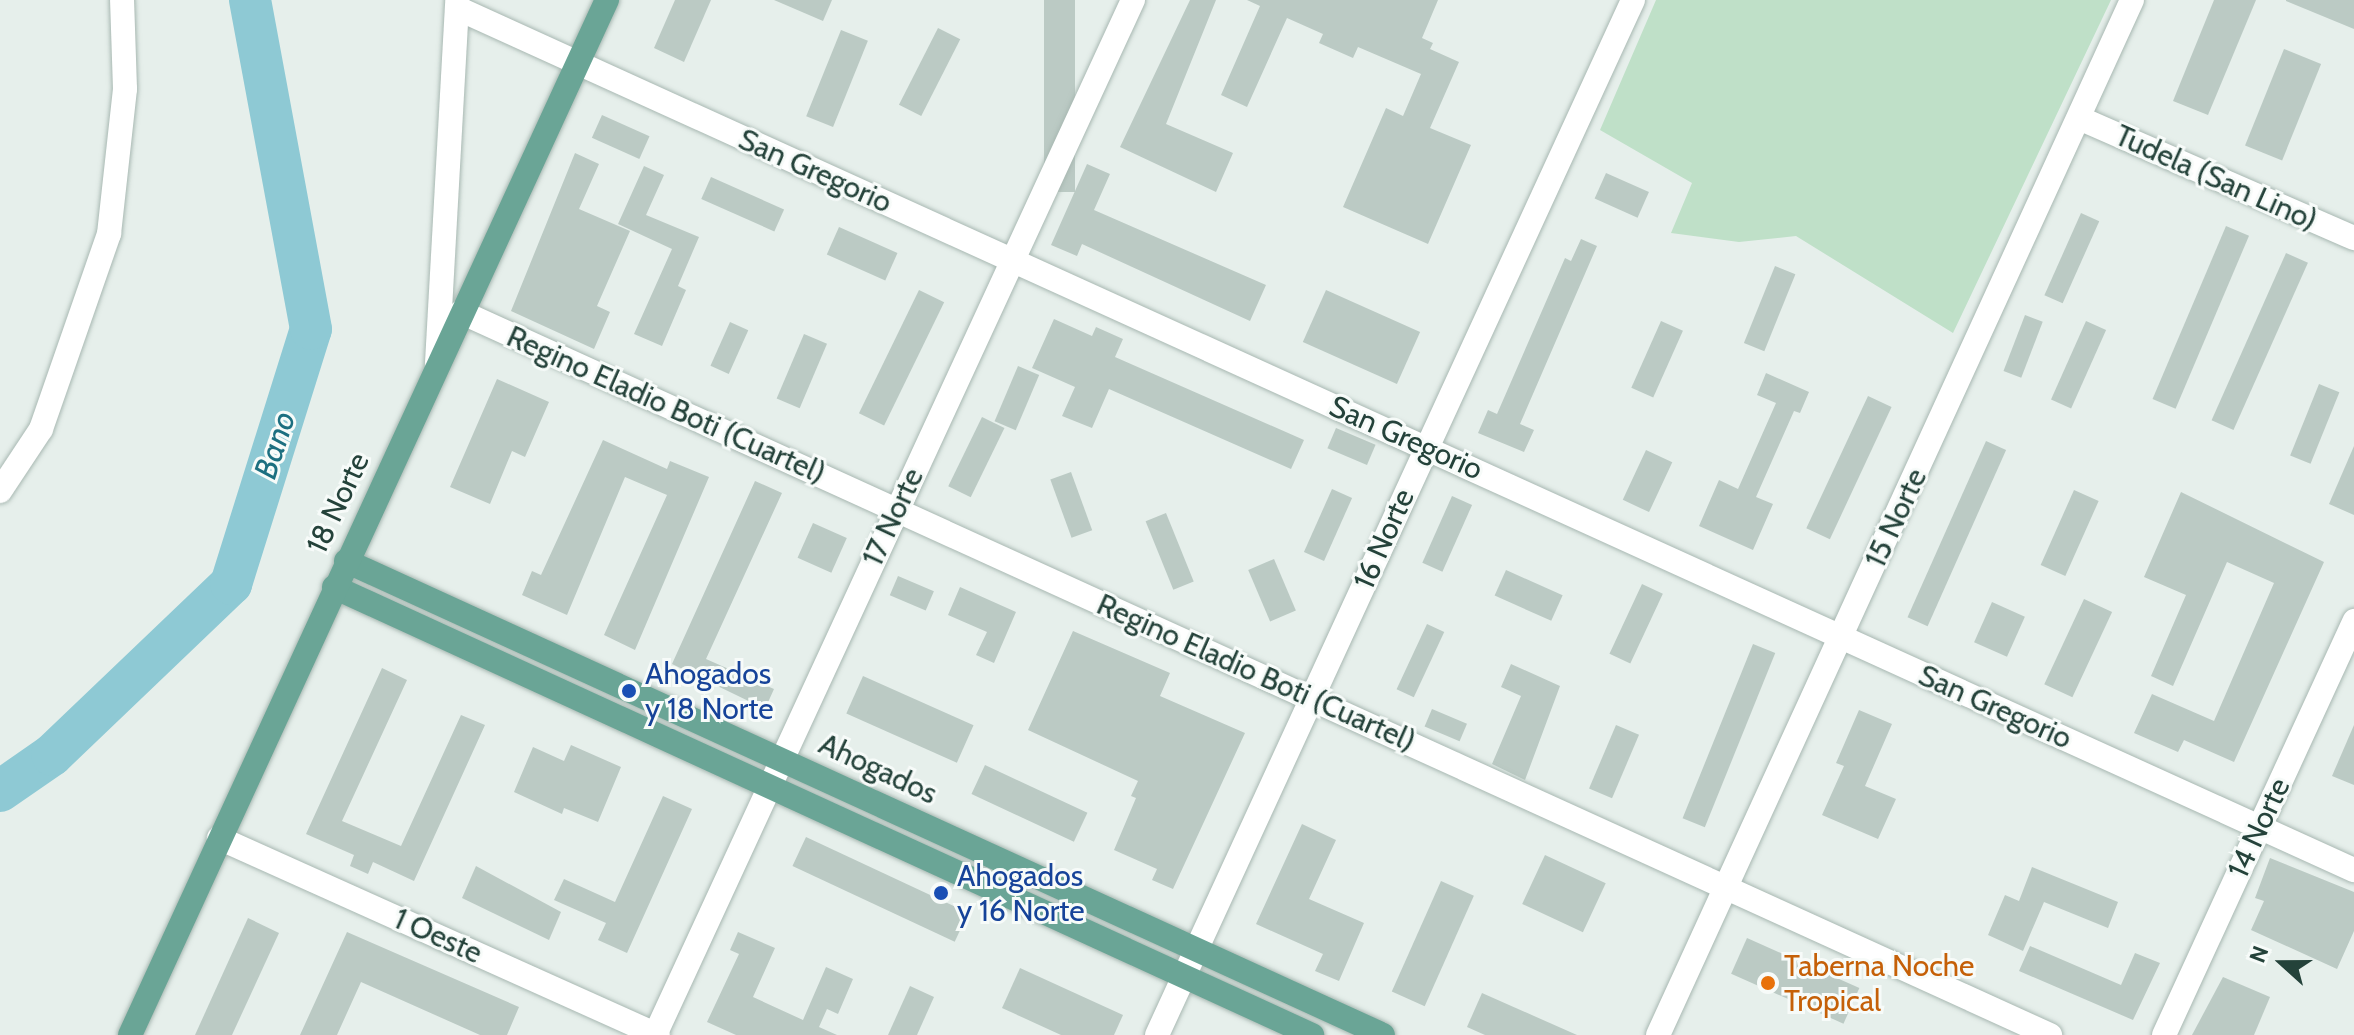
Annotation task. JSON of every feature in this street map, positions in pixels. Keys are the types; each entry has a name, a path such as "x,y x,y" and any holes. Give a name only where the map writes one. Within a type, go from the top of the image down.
{"main road":[{"name":"18 Norte","path":"130,1035 437,363 607,0"},
{"name":"Ahogados","path":"346,561 1383,1035"},
{"name":"Ahogados","path":"334,587 768,789 1312,1035"}],"street":[{"path":"0,491 41,429 109,234 125,89 122,0"},
{"name":"17 Norte","path":"656,1035 1133,0"},
{"name":"16 Norte","path":"1157,1035 1633,0"},
{"name":"15 Norte","path":"1658,1035 2132,0"},
{"path":"437,363 457,4"},
{"name":"San Gregorio","path":"457,4 578,63 2354,870"},
{"name":"Tudela (San Lino)","path":"2079,118 2354,238"},
{"name":"Regino Eladio Boti (Cuartel)","path":"461,312 2050,1035"},
{"name":"14 Norte","path":"2164,1035 2354,621"},
{"name":"1 Oeste","path":"219,838 656,1035"}],"green space":[{"path":"1656,0 2111,0 1953,333 1796,236 1739,242 1671,233 1692,183 1600,130"}],"building":[{"path":"675,0 711,0 684,62 654,48"},
{"path":"774,0 832,0 823,21"},
{"path":"1044,0 1075,0 1075,192 1044,192"},
{"path":"1190,0 1216,0 1166,124 1233,153 1216,192 1120,147"},
{"path":"1247,0 1438,0 1422,38 1433,43 1430,49 1459,62 1430,128 1471,145 1428,244 1343,207 1386,108 1403,116 1421,74 1358,47 1353,58 1319,43 1323,34 1287,18 1247,107 1221,95 1260,6"},
{"path":"2214,0 2256,0 2208,115 2173,101"},
{"path":"2354,0 2354,29 2286,1"},
{"path":"938,28 960,39 921,116 899,105"},
{"path":"841,30 868,41 833,127 806,116"},
{"path":"2284,49 2321,64 2282,160 2245,145"},
{"path":"602,115 650,136 639,159 592,138"},
{"path":"575,153 599,164 579,209 630,231 597,306 610,312 594,349 511,311"},
{"path":"1087,164 1110,174 1094,210 1266,285 1250,321 1082,244 1077,256 1051,245"},
{"path":"644,166 664,175 646,215 699,237 678,286 686,290 662,346 634,334 672,249 618,224"},
{"path":"1606,173 1649,192 1638,218 1595,199"},
{"path":"711,177 784,210 774,231 701,199"},
{"path":"2081,213 2099,221 2063,303 2044,295"},
{"path":"2226,226 2249,236 2176,409 2153,399"},
{"path":"839,227 897,253 885,280 827,254"},
{"path":"1581,239 1597,246 1520,424 1534,430 1524,452 1478,433 1488,410 1497,414 1565,258 1571,261"},
{"path":"2286,253 2308,263 2233,430 2212,420"},
{"path":"1775,266 1795,274 1764,351 1744,343"},
{"path":"919,290 944,302 884,425 859,413"},
{"path":"1326,290 1420,332 1397,384 1303,342"},
{"path":"2025,315 2043,322 2021,378 2003,371"},
{"path":"1054,319 1092,336 1096,327 1123,339 1115,357 1304,440 1291,469 1109,389 1092,428 1062,416 1075,387 1032,368"},
{"path":"1661,321 1683,331 1653,397 1631,388"},
{"path":"2086,321 2106,330 2071,409 2051,400"},
{"path":"730,322 748,330 729,374 710,366"},
{"path":"804,334 827,344 800,408 777,398"},
{"path":"1018,366 1039,375 1016,430 995,421"},
{"path":"1766,373 1809,392 1800,413 1794,411 1756,497 1773,504 1753,550 1699,526 1719,480 1738,489 1776,403 1757,395"},
{"path":"497,379 549,402 525,457 512,451 490,504 450,487"},
{"path":"2319,384 2339,392 2311,464 2290,455"},
{"path":"1868,396 1892,407 1830,539 1806,528"},
{"path":"982,417 1004,428 971,497 948,486"},
{"path":"1336,428 1376,445 1367,465 1327,448"},
{"path":"603,440 667,469 670,461 709,477 635,650 604,635 667,495 625,477 567,615 522,595 532,571 541,575"},
{"path":"1986,441 2006,450 1928,626 1907,617"},
{"path":"2354,446 2354,515 2329,504"},
{"path":"1646,450 1672,462 1649,512 1623,500"},
{"path":"1071,472 1092,530 1072,538 1050,480"},
{"path":"755,481 782,493 706,659 774,689 765,709 672,664"},
{"path":"1332,489 1352,498 1324,561 1304,552"},
{"path":"2074,490 2099,501 2065,576 2041,565"},
{"path":"2181,492 2324,562 2234,762 2184,740 2178,752 2134,733 2152,694 2214,721 2274,583 2227,562 2173,686 2151,676 2186,595 2144,577"},
{"path":"1452,496 1472,505 1442,572 1422,563"},
{"path":"1166,513 1194,582 1173,590 1146,521"},
{"path":"813,523 847,538 831,573 798,558"},
{"path":"1274,559 1296,611 1270,621 1248,570"},
{"path":"1506,570 1563,595 1551,621 1495,596"},
{"path":"898,576 934,591 926,611 890,595"},
{"path":"1642,584 1663,594 1630,664 1609,654"},
{"path":"960,587 1016,612 994,663 976,655 987,632 948,615"},
{"path":"2084,599 2112,612 2072,697 2044,684"},
{"path":"1992,602 2025,617 2007,657 1974,642"},
{"path":"1427,624 1444,632 1414,697 1397,689"},
{"path":"1073,631 1170,673 1160,696 1245,733 1173,889 1152,880 1157,869 1114,850 1136,798 1131,796 1138,781 1028,730"},
{"path":"1753,644 1775,653 1705,827 1683,818"},
{"path":"1511,664 1560,686 1525,780 1492,764 1521,696 1501,687"},
{"path":"382,668 407,680 342,821 401,846 461,715 485,725 414,881 373,862 368,874 350,866 354,855 306,834"},
{"path":"863,676 974,725 957,763 846,713"},
{"path":"1432,709 1467,724 1460,741 1425,726"},
{"path":"1859,710 1892,724 1865,786 1896,799 1878,839 1822,815 1844,766 1836,763"},
{"path":"1616,725 1639,735 1612,798 1589,789"},
{"path":"2354,725 2354,785 2332,776"},
{"path":"571,745 621,767 598,822 564,808 562,814 514,792 533,747 564,761"},
{"path":"985,765 1087,813 1074,842 971,794"},
{"path":"663,796 692,809 627,953 598,940 606,923 554,900 564,879 615,902"},
{"path":"1302,824 1336,840 1309,899 1364,923 1339,981 1315,971 1323,954 1256,924"},
{"path":"806,837 968,913 955,942 792,866"},
{"path":"1545,855 1606,883 1583,932 1522,904"},
{"path":"2270,858 2354,892 2354,931 2337,969 2251,930 2264,901 2255,898"},
{"path":"476,866 561,912 549,940 462,898"},
{"path":"2032,867 2118,902 2108,928 2044,902 2023,951 1988,935 2005,895 2019,901"},
{"path":"1441,881 1474,896 1425,1006 1392,992"},
{"path":"248,918 279,933 232,1035 195,1035"},
{"path":"347,932 519,1007 507,1035 480,1035 361,982 337,1035 300,1035"},
{"path":"738,932 775,948 753,997 803,1020 826,967 853,979 838,1014 827,1009 819,1027 837,1035 736,1035 707,1022 739,954 730,950"},
{"path":"1747,938 1859,988 1844,1024 1731,974"},
{"path":"2030,946 2121,985 2135,953 2160,963 2133,1020 2019,971"},
{"path":"1020,968 1123,1015 1114,1035 1061,1035 1002,1008"},
{"path":"2223,977 2270,997 2254,1035 2192,1035"},
{"path":"910,986 934,997 917,1035 888,1035"},
{"path":"1482,993 1577,1035 1485,1035 1467,1027"}],"waterway":[{"name":"Bano","path":"0,791 52,755 231,584 311,329 250,0"}],"place":[{"name":"Ahogados y 18 Norte","path":"629,691"},
{"name":"Ahogados y 16 Norte","path":"941,893"},
{"name":"Taberna Noche Tropical","path":"1768,983"}]}
